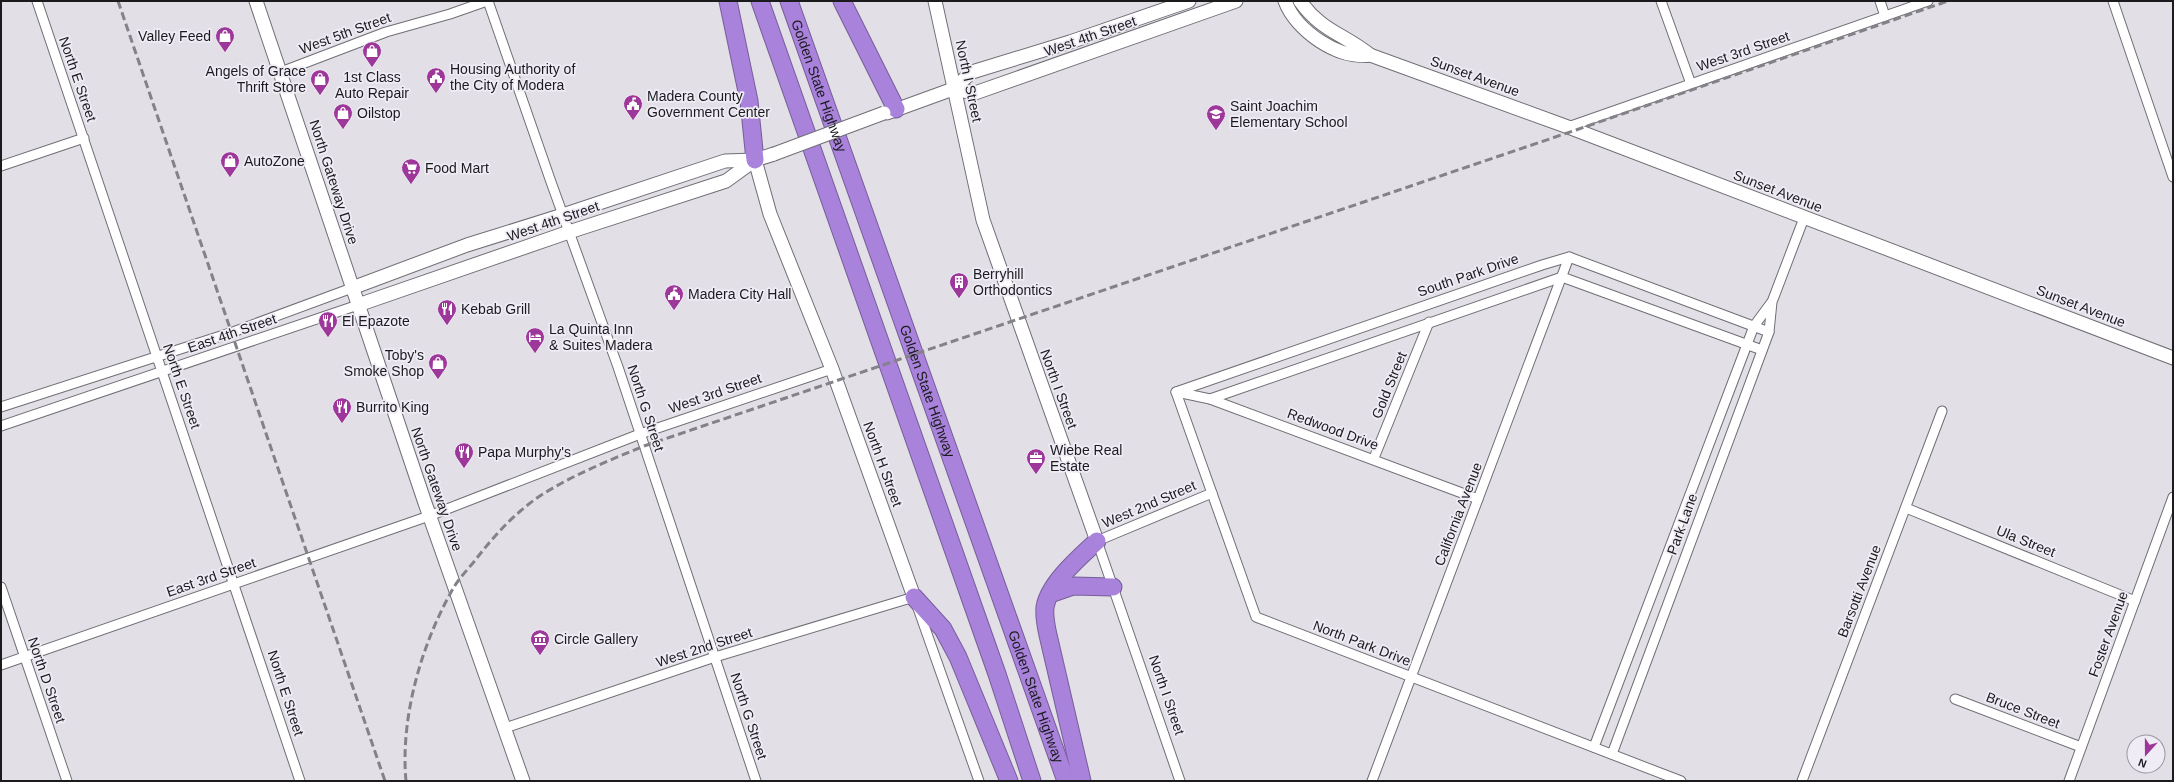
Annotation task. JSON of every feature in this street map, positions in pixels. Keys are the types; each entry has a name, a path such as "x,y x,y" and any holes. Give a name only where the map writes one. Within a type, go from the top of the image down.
{"highway":[{"path":"728,1 749,101 755,160"},
{"name":"Golden State Highway","path":"760,1 991,659 1032,781"},
{"name":"Golden State Highway","path":"789,1 1066,781"},
{"path":"842,1 890,111"},
{"path":"1082,781 1045,619 1045,606 1050,594 1066,572 1097,541"},
{"path":"1050,594 1073,586 1113,587"},
{"path":"914,598 943,629 958,657 1009,781"}],"main road":[{"name":"North Gateway Drive","path":"256,1 430,516 523,781"},
{"name":"North I Street","path":"935,1 953,89 983,220 1097,541"},
{"name":"West 4th Street","path":"352,288 467,245 725,161 755,160 774,154 953,89 972,72 1070,42 1187,1"},
{"name":"West 4th Street","path":"953,89 976,93 1236,1"},
{"name":"Sunset Avenue","path":"1285,1 1305,29 1321,43 1359,56 1370,55"},
{"name":"Sunset Avenue","path":"1300,1 1314,19 1333,33 1355,43 1370,55 1568,127 2173,358"},
{"name":"West 4th Street","path":"358,305 569,232 726,181 755,160"},
{"name":"North H Street","path":"755,160 770,214 832,369 914,598"}],"street":[{"name":"North E Street","path":"37,1 300,781"},
{"name":"West 5th Street","path":"281,72 386,32 450,14 488,1"},
{"name":"North G Street","path":"488,1 569,232 618,366 756,781"},
{"path":"1661,1 1691,84"},
{"path":"1880,1 1885,16"},
{"name":"West 3rd Street","path":"1568,127 1928,1"},
{"path":"2113,1 2173,177"},
{"path":"1,166 84,138"},
{"name":"Park Lane","path":"1612,754 1769,332 1772,302 1804,218"},
{"path":"1570,258 1769,332"},
{"name":"California Avenue","path":"1372,781 1570,258"},
{"name":"South Park Drive","path":"1176,392 1542,265 1570,258"},
{"path":"1210,399 1562,277 1762,350"},
{"name":"East 4th Street","path":"1,407 233,332 352,288"},
{"name":"Park Lane","path":"1594,747 1754,326 1772,302"},
{"name":"East 4th Street","path":"1,426 358,305"},
{"name":"Gold Street","path":"1374,458 1429,322"},
{"name":"West 3rd Street","path":"430,516 640,434 832,369"},
{"name":"Redwood Drive","path":"1176,392 1210,399 1374,458 1478,499"},
{"name":"North Park Drive","path":"1176,392 1256,617 1681,781"},
{"name":"Barsotti Avenue","path":"1802,781 1942,411"},
{"name":"West 2nd Street","path":"1097,541 1212,493"},
{"name":"Foster Avenue","path":"2069,781 2173,497"},
{"name":"Ula Street","path":"1906,508 2135,601"},
{"name":"East 3rd Street","path":"1,665 430,516"},
{"name":"North I Street","path":"1097,541 1180,781"},
{"name":"North D Street","path":"1,587 67,781"},
{"name":"West 2nd Street","path":"505,728 715,657 914,598"},
{"name":"North H Street","path":"914,598 979,781"},
{"name":"Bruce Street","path":"1955,698 2082,747"}],"railway":[{"path":"118,1 385,781"},
{"path":"406,781 406,731 416,681 432,632 454,587 488,544 514,517 543,494 568,480 644,446 1576,130 1948,1"}],"place":[{"name":"Valley Feed","path":"225,53"},
{"name":"1st Class Auto Repair","path":"372,68"},
{"name":"Housing Authority of the City of Modera","path":"436,94"},
{"name":"Angels of Grace Thrift Store","path":"320,96"},
{"name":"Madera County Government Center","path":"633,121"},
{"name":"Oilstop","path":"343,130"},
{"name":"Saint Joachim Elementary School","path":"1216,131"},
{"name":"AutoZone","path":"230,178"},
{"name":"Food Mart","path":"411,185"},
{"name":"Berryhill Orthodontics","path":"959,299"},
{"name":"Madera City Hall","path":"674,311"},
{"name":"Kebab Grill","path":"447,326"},
{"name":"El Epazote","path":"328,338"},
{"name":"La Quinta Inn & Suites Madera","path":"535,354"},
{"name":"Toby's Smoke Shop","path":"438,380"},
{"name":"Burrito King","path":"342,424"},
{"name":"Papa Murphy's","path":"464,469"},
{"name":"Wiebe Real Estate","path":"1036,475"},
{"name":"Circle Gallery","path":"540,656"}]}
